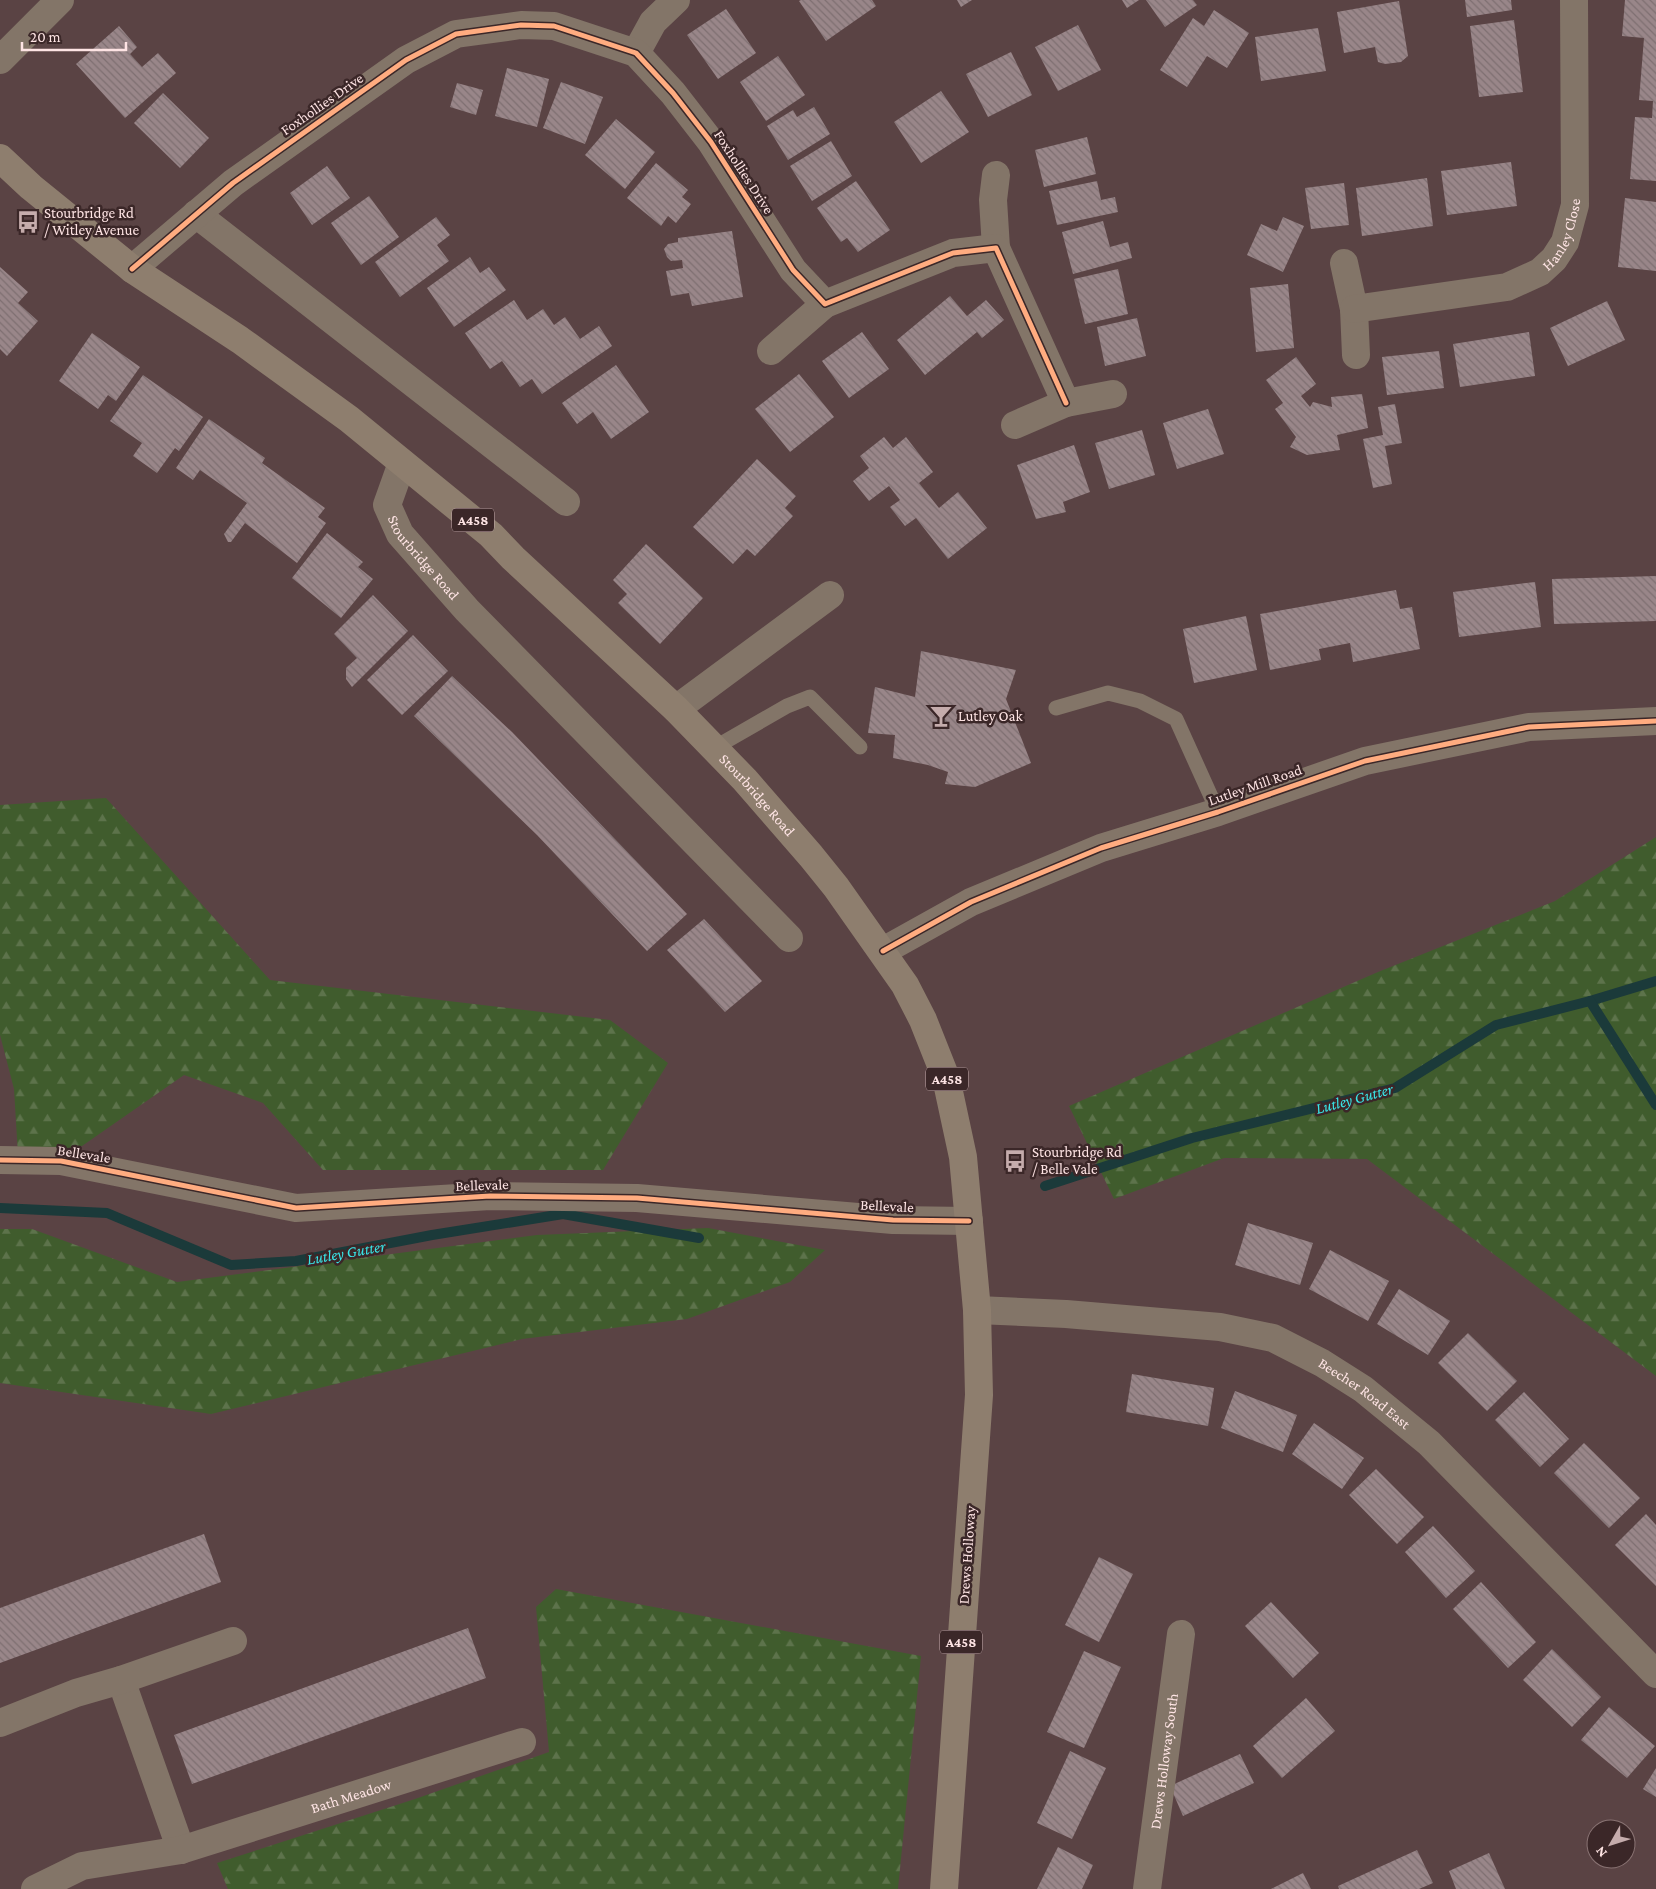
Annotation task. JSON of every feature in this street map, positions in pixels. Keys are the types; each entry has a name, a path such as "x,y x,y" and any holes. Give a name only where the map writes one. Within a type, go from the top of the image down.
{"highway":[{"name":"Stourbridge Road","path":"0,158 32,187 132,269 248,345 350,419 491,535 513,558 676,709 745,780 836,887 883,951 905,985 924,1020 946,1078 963,1157 969,1221"},
{"name":"Drews Holloway","path":"944,1889 979,1395 977,1310 969,1221"}],"street":[{"path":"0,60 60,0"},
{"path":"636,53 653,22 676,0"},
{"name":"Hanley Close","path":"1354,309 1507,287 1540,272 1554,259 1565,242 1575,206 1574,0"},
{"name":"Foxhollies Drive","path":"132,269 233,183 406,60 456,34 520,25 554,26 636,53 673,93 711,142 793,270 825,304"},
{"path":"996,175 993,200 996,248 1066,403"},
{"path":"196,214 566,502"},
{"path":"770,351 825,304 953,253 996,248"},
{"path":"1344,263 1354,309 1356,354"},
{"path":"1015,425 1066,403 1113,394"},
{"name":"Stourbridge Road","path":"402,463 387,505 400,534 467,610 789,938"},
{"path":"676,709 830,595"},
{"name":"Lutley Mill Road","path":"883,951 971,902 1101,848 1218,812 1365,761 1529,727 1656,721"},
{"name":"Bellevale","path":"0,1160 61,1160 296,1208 490,1196 637,1198 893,1220 969,1221"},
{"name":"Beecher Road East","path":"977,1310 1066,1314 1220,1327 1272,1338 1322,1363 1363,1388 1429,1443 1656,1674"},
{"name":"Drews Holloway South","path":"1147,1889 1181,1634"},
{"path":"0,1723 76,1693 121,1680 233,1641"},
{"path":"121,1680 181,1850"},
{"name":"Bath Meadow","path":"35,1889 82,1866 181,1850 522,1742"}],"lane":[{"path":"1056,708 1108,693 1140,702 1176,719 1218,812"},
{"path":"714,748 787,706 810,696 860,747"}],"green space":[{"path":"106,798 270,980 610,1020 668,1063 603,1170 323,1170 263,1103 184,1075 82,1146 18,1155 14,1089 0,1035 0,805"},
{"path":"1656,837 1656,1376 1367,1159 1224,1158 1114,1199 1069,1106 1378,972 1555,901"},
{"path":"708,1228 825,1250 790,1282 687,1319 522,1339 211,1414 0,1383 0,1229 32,1229 177,1282 537,1235"},
{"path":"556,1589 921,1656 898,1889 228,1889 217,1863 415,1799 549,1752 536,1607"}],"building":[{"path":"872,0 876,6 826,41 799,1"},
{"path":"957,0 972,0 961,7"},
{"path":"1122,0 1139,0 1127,8"},
{"path":"1146,0 1193,0 1197,5 1165,27"},
{"path":"1465,0 1511,0 1512,10 1467,17"},
{"path":"1625,0 1656,0 1656,181 1630,179 1635,117 1652,118 1653,101 1639,100 1644,38 1622,36"},
{"path":"1399,1 1408,56 1401,62 1385,64 1378,62 1375,47 1344,53 1337,12"},
{"path":"726,9 756,53 718,79 687,35"},
{"path":"1214,10 1249,33 1227,68 1207,56 1187,87 1160,70 1193,18 1204,26"},
{"path":"1514,20 1523,92 1479,97 1470,26"},
{"path":"1078,25 1101,70 1058,91 1035,47"},
{"path":"119,26 137,47 130,54 142,67 158,53 176,73 125,118 76,64"},
{"path":"1318,28 1326,71 1261,81 1255,37"},
{"path":"1011,52 1032,95 988,117 966,74"},
{"path":"778,56 805,95 766,121 740,82"},
{"path":"507,68 549,79 537,127 495,116"},
{"path":"561,82 603,97 585,144 543,128"},
{"path":"457,83 483,90 476,115 450,107"},
{"path":"941,91 969,132 921,163 894,122"},
{"path":"163,93 209,138 180,168 134,123"},
{"path":"814,107 830,134 788,160 767,126 793,110 797,117"},
{"path":"616,119 655,152 625,189 585,155"},
{"path":"1087,137 1096,174 1044,187 1035,150"},
{"path":"831,141 852,176 812,201 790,166"},
{"path":"1511,162 1517,206 1447,215 1441,171"},
{"path":"656,163 688,190 682,197 691,204 676,223 668,216 661,226 627,198"},
{"path":"327,166 350,198 312,225 290,193"},
{"path":"1427,178 1433,226 1362,236 1356,188"},
{"path":"856,181 890,230 858,252 847,238 841,242 817,208"},
{"path":"1097,181 1101,200 1115,197 1118,212 1057,225 1049,191"},
{"path":"1344,183 1349,225 1311,229 1305,188"},
{"path":"369,196 399,237 361,265 331,223"},
{"path":"1625,198 1656,202 1656,271 1618,267"},
{"path":"436,217 450,235 437,245 449,261 400,297 375,262"},
{"path":"1283,217 1304,226 1283,272 1247,255 1261,224 1277,231"},
{"path":"1103,221 1110,247 1128,242 1132,258 1073,274 1062,232"},
{"path":"732,231 743,297 692,306 689,293 671,296 666,271 683,268 682,260 671,261 667,257 664,249 668,244 678,242 678,238"},
{"path":"470,257 480,273 489,267 506,290 454,327 427,288"},
{"path":"0,267 28,292 18,303 38,321 7,356 0,349"},
{"path":"1118,269 1128,314 1085,324 1074,279"},
{"path":"1288,284 1294,348 1256,352 1250,288"},
{"path":"950,296 967,316 986,300 1004,320 982,338 977,332 925,375 897,340"},
{"path":"514,300 527,320 543,309 554,325 565,317 580,339 599,326 612,346 542,394 532,379 520,387 502,361 490,369 465,333"},
{"path":"1607,301 1625,340 1568,366 1550,328"},
{"path":"1137,318 1146,356 1105,366 1097,327"},
{"path":"862,332 889,369 849,398 822,361"},
{"path":"1529,332 1535,376 1460,387 1453,344"},
{"path":"92,333 140,367 116,401 108,395 98,409 59,381"},
{"path":"1439,351 1444,388 1387,395 1382,357"},
{"path":"1296,357 1316,384 1301,396 1310,407 1313,402 1332,407 1331,397 1362,394 1368,428 1337,435 1340,450 1307,455 1290,447 1296,437 1275,409 1283,403 1266,380"},
{"path":"616,365 649,412 611,439 593,412 577,424 562,403"},
{"path":"799,374 834,417 790,452 755,409"},
{"path":"143,375 203,417 179,451 175,448 157,473 133,456 142,443 110,421"},
{"path":"1395,404 1402,443 1385,446 1392,484 1373,488 1363,439 1383,435 1378,407"},
{"path":"1208,409 1224,454 1177,469 1163,423"},
{"path":"209,419 265,458 262,463 325,508 318,517 326,523 297,563 245,523 231,542 228,542 224,534 247,503 200,470 193,480 176,468"},
{"path":"1142,430 1155,475 1109,489 1095,443"},
{"path":"884,437 893,448 906,437 933,472 919,483 939,508 958,492 987,528 948,559 916,518 905,526 890,507 900,500 889,486 869,501 853,481 869,468 860,456"},
{"path":"1074,445 1090,492 1063,502 1066,512 1036,519 1017,465"},
{"path":"757,459 796,496 785,508 793,516 755,556 747,549 733,564 693,527"},
{"path":"327,533 363,562 358,567 373,579 341,618 292,578"},
{"path":"646,544 703,598 660,644 618,603 627,594 613,580"},
{"path":"1656,576 1656,621 1554,624 1552,579"},
{"path":"1535,582 1541,627 1459,637 1453,592"},
{"path":"1396,590 1400,609 1412,607 1420,649 1353,662 1350,643 1319,649 1321,660 1270,670 1260,614"},
{"path":"373,595 408,631 352,687 346,679 346,668 357,658 334,634"},
{"path":"1246,616 1257,670 1194,683 1183,629"},
{"path":"413,635 448,671 402,715 367,680"},
{"name":"Lutley Oak","path":"921,651 1016,670 1006,699 1031,763 975,787 945,784 948,772 928,765 893,758 895,735 868,733 875,687 915,697"},
{"path":"452,676 512,732 687,914 647,951 537,835 414,716"},
{"path":"704,919 762,981 725,1012 667,950"},
{"path":"1248,1223 1313,1243 1300,1285 1235,1265"},
{"path":"1330,1250 1389,1281 1368,1321 1309,1289"},
{"path":"1399,1289 1450,1321 1428,1355 1377,1324"},
{"path":"1468,1333 1517,1381 1487,1411 1438,1363"},
{"path":"1132,1374 1214,1388 1208,1426 1126,1412"},
{"path":"1235,1391 1297,1415 1283,1452 1221,1428"},
{"path":"1524,1392 1569,1439 1540,1467 1495,1420"},
{"path":"1314,1423 1364,1458 1342,1489 1292,1454"},
{"path":"1584,1443 1640,1498 1609,1528 1554,1473"},
{"path":"1376,1469 1424,1517 1397,1544 1349,1495"},
{"path":"1646,1514 1656,1525 1656,1586 1615,1545"},
{"path":"1433,1526 1475,1571 1446,1598 1405,1552"},
{"path":"204,1534 221,1582 0,1663 0,1608"},
{"path":"1099,1557 1133,1574 1099,1642 1065,1625"},
{"path":"1481,1582 1536,1642 1508,1668 1453,1609"},
{"path":"1271,1602 1319,1653 1293,1678 1245,1626"},
{"path":"468,1628 486,1678 192,1784 174,1735"},
{"path":"1552,1649 1601,1697 1572,1727 1523,1680"},
{"path":"1084,1651 1121,1667 1084,1748 1047,1732"},
{"path":"1306,1698 1335,1731 1282,1778 1253,1746"},
{"path":"1609,1707 1655,1746 1627,1778 1581,1740"},
{"path":"1070,1751 1106,1768 1072,1839 1037,1823"},
{"path":"1240,1754 1254,1783 1183,1816 1170,1786"},
{"path":"1656,1768 1656,1797 1643,1789"},
{"path":"1058,1847 1093,1865 1082,1889 1037,1889"},
{"path":"1417,1850 1433,1883 1419,1889 1339,1889 1338,1886"},
{"path":"1489,1853 1505,1889 1456,1889 1449,1871"},
{"path":"1303,1873 1311,1889 1271,1889"}],"waterway":[{"path":"1590,1001 1656,981"},
{"name":"Lutley Gutter","path":"1045,1186 1192,1138 1395,1088 1496,1025 1590,1001 1656,1105"},
{"name":"Lutley Gutter","path":"0,1208 107,1213 231,1265 296,1261 432,1235 563,1214 699,1238"}],"cycle path":[{"path":"132,269 233,183 406,60 456,34 521,25 554,26 636,53 673,93 711,142 793,270 825,304 953,253 996,248 1066,403"},
{"path":"883,951 971,902 1101,848 1218,812 1365,761 1529,727 1656,721"},
{"path":"0,1160 61,1161 296,1208 490,1196 637,1198 893,1220 969,1221"}],"place":[{"name":"Stourbridge Rd / Witley Avenue","path":"28,222"},
{"name":"Lutley Oak","path":"941,716"},
{"name":"Stourbridge Rd / Belle Vale","path":"1015,1161"}]}
